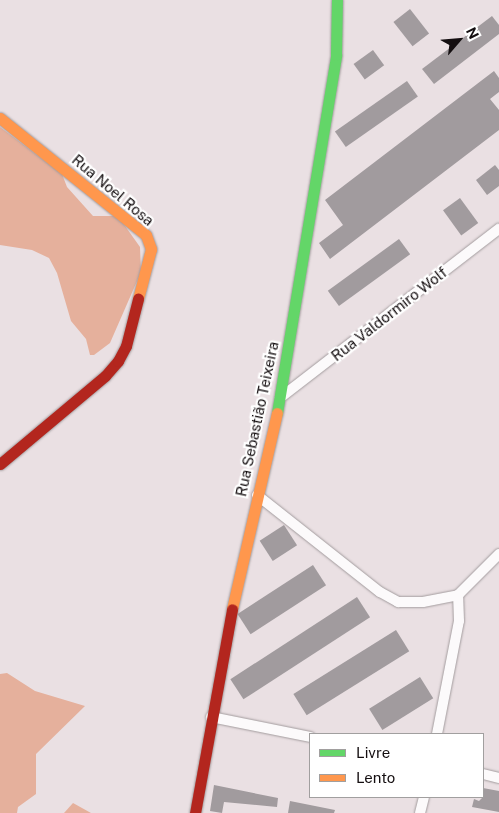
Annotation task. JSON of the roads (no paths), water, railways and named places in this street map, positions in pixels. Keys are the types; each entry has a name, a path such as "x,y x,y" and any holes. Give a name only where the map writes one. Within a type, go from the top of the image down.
{"street":[{"name":"Rua Sebastião Teixeira","path":"195,813 211,717 257,495 280,398 336,55 337,0"},
{"name":"Rua Noel Rosa","path":"0,118 137,226 146,235 151,250 126,346 118,361 105,376 0,464"},
{"name":"Rua Valdormiro Wolf","path":"280,398 499,229"},
{"path":"257,495 380,592 398,602 423,602 458,594 499,554"},
{"path":"438,733 459,622 458,594"},
{"path":"211,717 309,737"},
{"path":"484,774 499,778"},
{"path":"420,813 424,798"}]}
